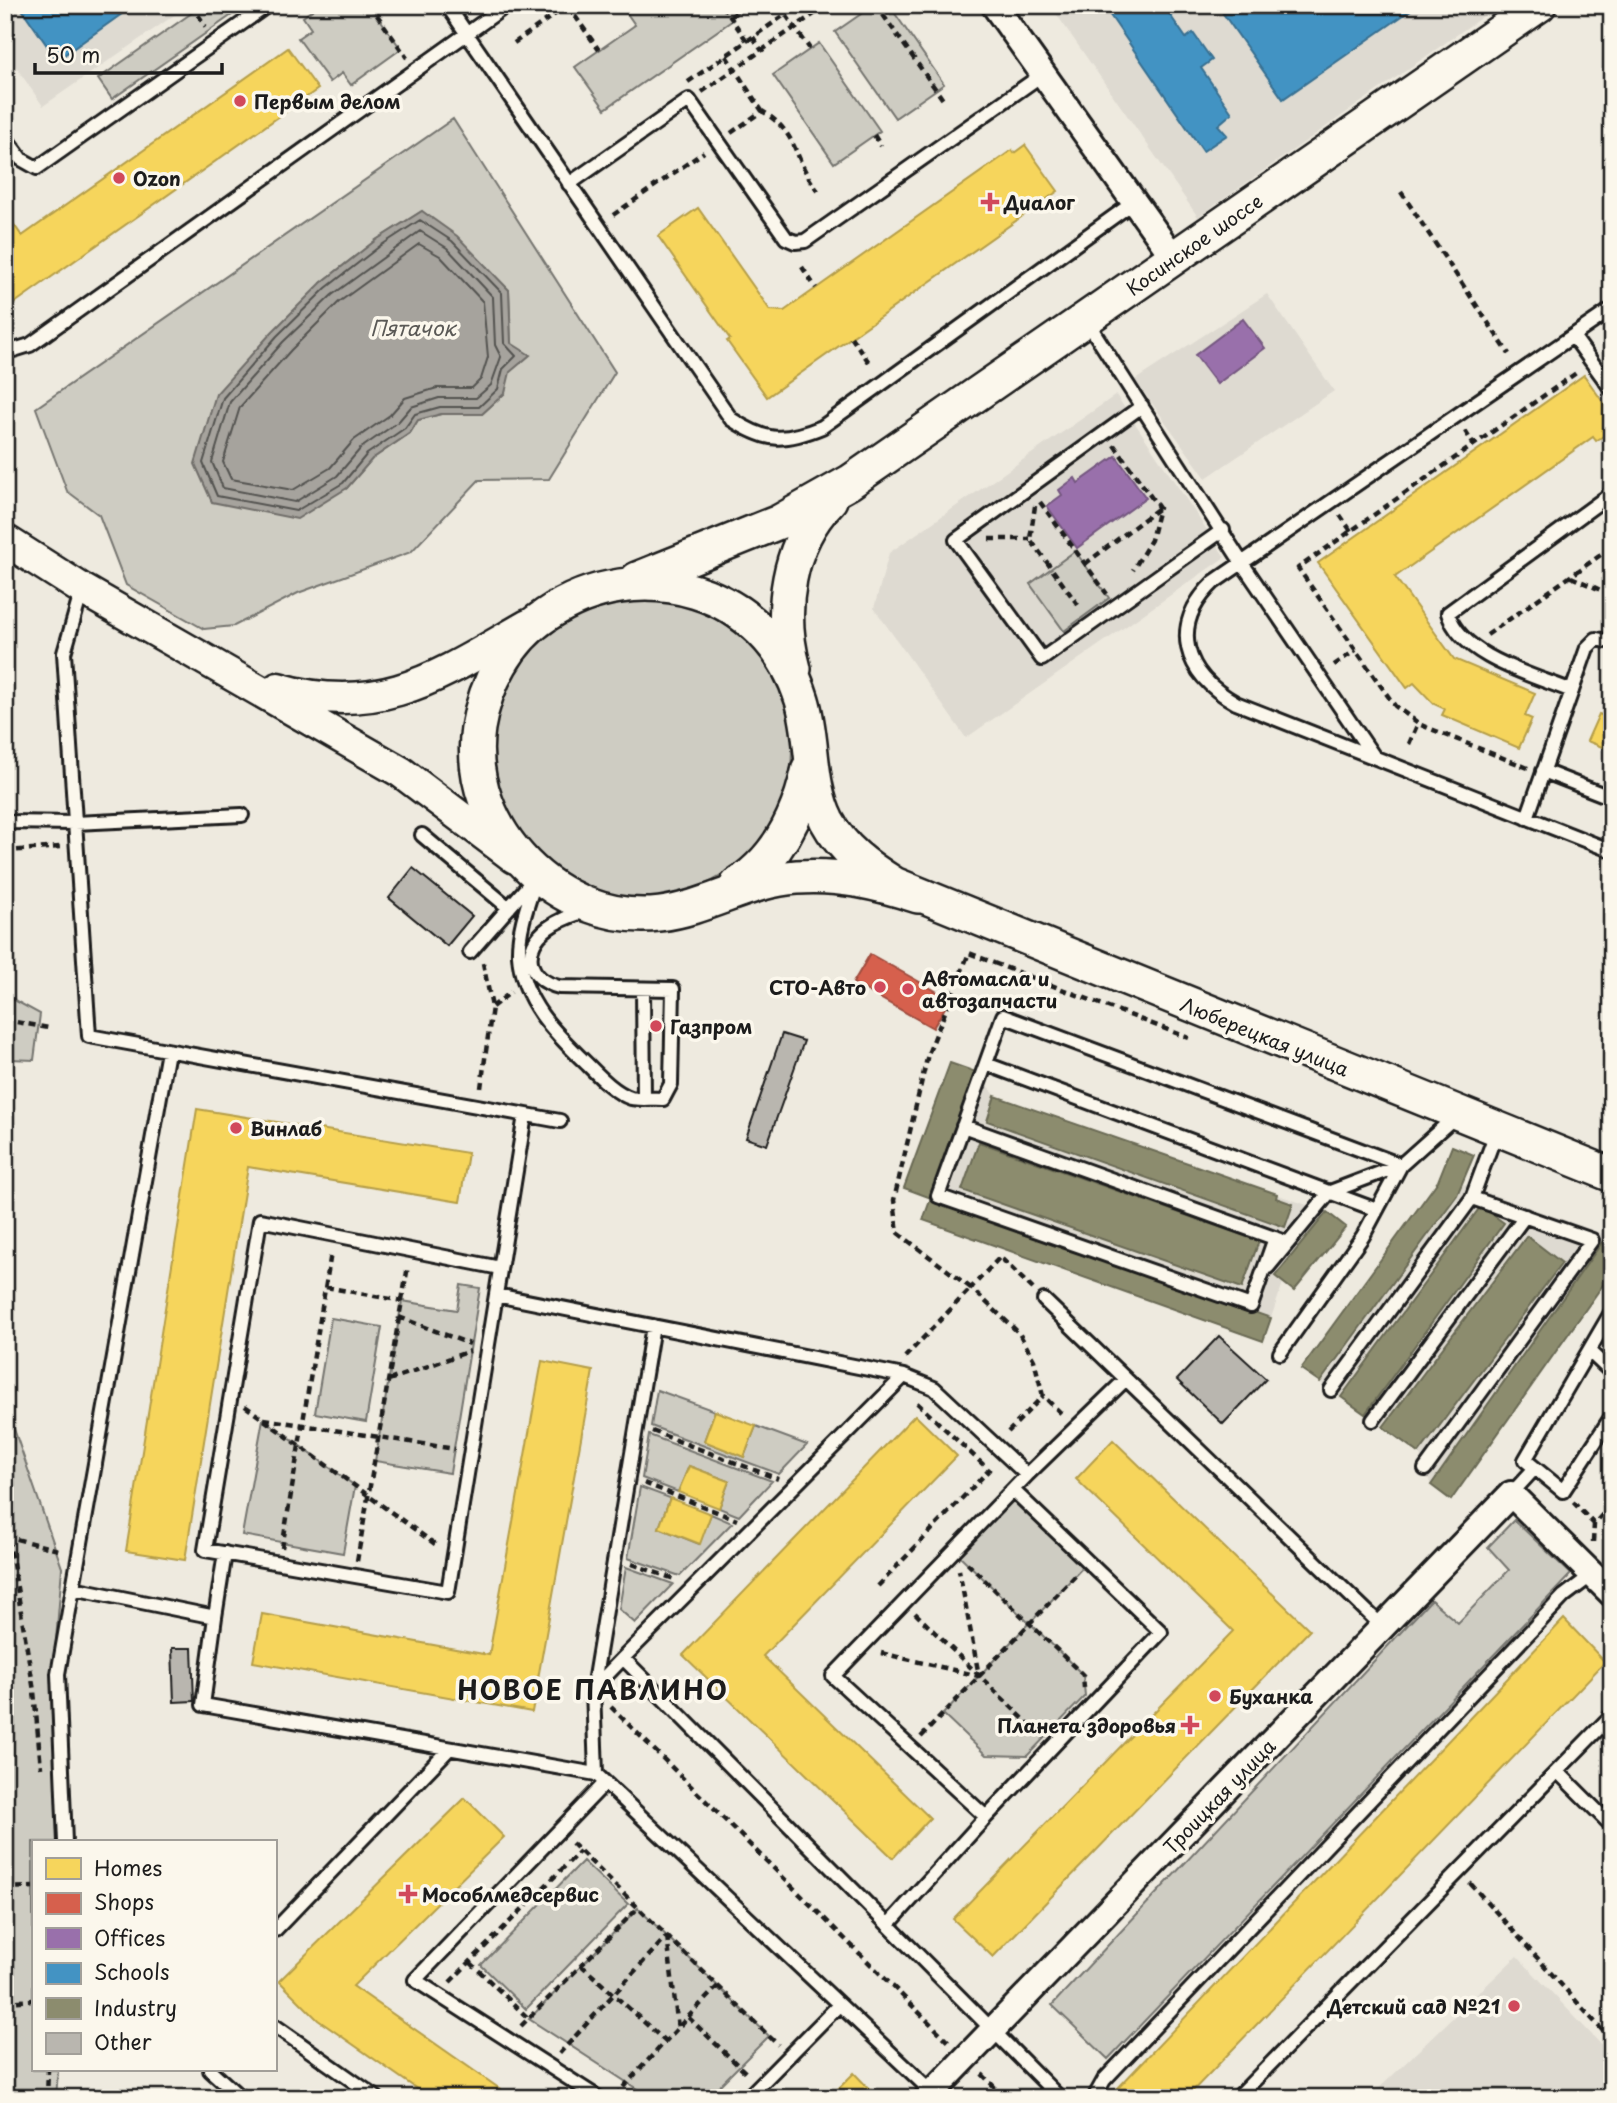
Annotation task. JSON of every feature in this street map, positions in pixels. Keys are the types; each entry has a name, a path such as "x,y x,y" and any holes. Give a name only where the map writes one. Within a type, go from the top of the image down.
{"main road":[{"name":"Косинское шоссе","path":"629,583 779,522 850,482 1539,5"},
{"name":"Косинское шоссе","path":"802,700 789,648 786,620 794,560 814,518 850,482"},
{"path":"629,583 660,583 691,590 722,602 750,621 772,644 790,670 802,700 817,797 837,837 873,870 918,896 857,879 828,876 772,879 692,908 658,914 627,914 597,908 565,895 537,876 515,854 497,828 484,797 477,763 482,711 496,670 514,643 538,620 565,601 595,589 629,583"},
{"path":"720,896 747,879 771,856 790,827 807,775 809,733"},
{"name":"Люберецкая улица","path":"918,896 1612,1175"}],"street":[{"path":"995,5 1174,258"},
{"path":"5,540 82,589 214,662 401,772 537,876"},
{"path":"214,662 272,687 312,698 386,695 430,681 538,620"},
{"path":"1511,1494 1612,1594"},
{"name":"Троицкая улица","path":"930,2095 1511,1494"}],"lane":[{"path":"5,137 21,159 29,166 37,168 268,5"},
{"path":"447,5 731,419 758,437 794,439 822,428 1134,202"},
{"path":"5,347 14,350 30,345 506,5"},
{"path":"569,184 690,100 786,238 795,242 815,235 1043,74"},
{"path":"1612,309 1242,562 1200,595 1191,612 1187,632 1194,666 1205,681 1236,703 1612,851"},
{"path":"1085,319 1242,562 1374,757"},
{"path":"1573,336 1612,390"},
{"path":"1142,406 956,540 1042,659 1223,530"},
{"path":"1572,691 1471,646 1450,621 1448,613 1453,606 1612,493"},
{"path":"82,589 64,653 89,1036 560,1121"},
{"path":"1527,818 1587,648 1596,639 1612,642"},
{"path":"1543,772 1612,798"},
{"path":"5,822 75,823 242,816"},
{"path":"422,835 509,908"},
{"path":"474,947 537,876"},
{"path":"537,876 522,925 519,953 523,983 538,1010 555,1034 601,1079 631,1098 663,1099 671,1084 673,989 559,987 548,985 533,972 530,952 540,935 557,922 597,908"},
{"path":"643,989 644,1098"},
{"path":"1275,1238 1251,1306 938,1196 1003,1016 1401,1165"},
{"path":"65,1840 58,1674 168,1051"},
{"path":"986,1064 1377,1210"},
{"path":"1280,1353 1363,1236 1401,1165 1458,1113"},
{"path":"500,1268 260,1220 205,1549 448,1592 525,1115"},
{"path":"963,1126 1288,1243"},
{"path":"1331,1390 1472,1198 1497,1129"},
{"path":"1262,1276 1330,1192 1401,1165"},
{"path":"1425,1469 1592,1240 1472,1198"},
{"path":"1373,1420 1524,1216"},
{"path":"496,1295 904,1376 934,1388 1027,1475"},
{"path":"1044,1300 1383,1627"},
{"path":"1612,1311 1525,1460 1563,1491 1612,1416"},
{"path":"599,2098 415,1980 560,1830 600,1779 593,1689 653,1326"},
{"path":"1589,1351 1612,1373"},
{"path":"593,1689 904,1376"},
{"path":"986,1817 834,1676 1027,1475 1126,1379"},
{"path":"1511,1494 1535,1468"},
{"path":"888,1925 1161,1632 1013,1490"},
{"path":"225,1553 203,1705 600,1779 930,2095"},
{"path":"1094,2098 1104,2080 1564,1596 1592,1575"},
{"path":"73,1588 215,1617"},
{"path":"623,1658 1060,2098"},
{"path":"1237,2098 1612,1715"},
{"path":"276,1929 449,1749"},
{"path":"1556,1771 1612,1826"},
{"path":"747,2098 839,2006"},
{"path":"276,2027 377,2098"},
{"path":"212,2072 241,2098"}],"path":[{"path":"191,5 217,42"},
{"path":"370,5 416,70"},
{"path":"514,43 567,5 599,50"},
{"path":"722,5 762,51"},
{"path":"730,17 747,5"},
{"path":"678,89 799,5"},
{"path":"876,5 944,101"},
{"path":"690,100 824,6"},
{"path":"786,15 810,49"},
{"path":"726,56 762,111"},
{"path":"874,135 881,146"},
{"path":"1401,192 1509,354"},
{"path":"802,267 816,288"},
{"path":"852,337 872,365"},
{"path":"1543,772 1418,723 1395,706 1298,568 1592,362"},
{"path":"1464,430 1474,445"},
{"path":"1105,433 1159,508"},
{"path":"1086,615 1030,539 1036,498 1109,598"},
{"path":"1084,564 1159,508"},
{"path":"1127,578 1150,540 1159,508"},
{"path":"1340,515 1351,531"},
{"path":"1471,646 1612,547"},
{"path":"1570,576 1612,595"},
{"path":"1101,603 1115,591"},
{"path":"1334,665 1356,650"},
{"path":"1409,744 1418,723"},
{"path":"5,851 76,846"},
{"path":"1005,931 994,963 969,953 929,1054 894,1200 898,1233 971,1288 1019,1333 1028,1346 1043,1396 1076,1428"},
{"path":"474,947 492,1007 478,1107"},
{"path":"5,1020 49,1028"},
{"path":"279,1563 332,1250"},
{"path":"354,1576 411,1250"},
{"path":"890,1373 1000,1257 1044,1300"},
{"path":"326,1287 402,1301"},
{"path":"399,1317 471,1344"},
{"path":"388,1381 470,1351"},
{"path":"878,1586 989,1470 906,1392"},
{"path":"231,1395 454,1558"},
{"path":"995,1445 1043,1396"},
{"path":"263,1419 471,1452"},
{"path":"636,1426 795,1485"},
{"path":"628,1477 754,1527"},
{"path":"1563,1491 1594,1524"},
{"path":"1592,1575 1594,1524 1612,1504"},
{"path":"5,1515 34,1691 41,1773"},
{"path":"7,1537 79,1556"},
{"path":"955,1552 1083,1675 1085,1696"},
{"path":"955,1552 979,1676"},
{"path":"615,1558 694,1586"},
{"path":"911,1747 1088,1562"},
{"path":"904,1603 1044,1739"},
{"path":"860,1648 979,1676"},
{"path":"593,1689 1005,2098"},
{"path":"1035,1747 1052,1730"},
{"path":"560,1830 789,2055"},
{"path":"438,1994 580,1851"},
{"path":"1459,1871 1612,2041"},
{"path":"5,1888 32,1887"},
{"path":"509,2040 638,1908"},
{"path":"549,2065 667,1936"},
{"path":"667,1936 678,2029"},
{"path":"470,1962 529,2019"},
{"path":"581,1965 666,2042"},
{"path":"613,2098 718,1986"},
{"path":"5,2003 32,2000"},
{"path":"688,2017 758,2086"},
{"path":"47,2098 48,2072"}],"shaded area":[{"path":"5,5 189,5 43,106 5,51"},
{"path":"203,5 246,5 112,99 98,79"},
{"path":"319,5 370,5 401,49 351,85 342,73 330,82 298,38 311,29 303,17"},
{"path":"630,5 747,5 731,17 733,20 605,109 575,67 635,25 624,9"},
{"path":"874,5 889,5 944,84 895,118 835,32"},
{"path":"1050,5 1499,5 1198,217"},
{"path":"819,43 880,131 834,163 773,75"},
{"path":"453,119 615,372 549,479 479,480 411,552 298,593 234,626 204,629 126,585 99,515 67,491 36,408","holes":["422,211 509,290 511,343 505,393 482,414 441,414 418,420 410,433 372,459 347,488 321,283 376,240"]},
{"path":"1267,294 1334,391 1206,478 1135,380"},
{"path":"1116,395 1225,557 966,738 874,608 889,553"},
{"path":"1075,551 1109,598 1064,631 1030,584"},
{"path":"643,600 672,603 700,611 726,625 758,654 781,692 789,720 792,749 789,778 781,806 767,832 738,864 700,887 672,895 643,898 614,895 586,887 560,873 528,844 505,806 497,778 494,749 497,720 505,692 519,666 548,634 586,611 614,603"},
{"path":"5,995 40,1014 34,1060 10,1059 5,1128"},
{"path":"950,1063 976,1072 996,1096 1327,1212 1346,1227 1294,1291 1283,1283 1263,1341 923,1220 931,1198 904,1188"},
{"path":"1452,1146 1474,1155 1463,1184 1612,1237 1612,1272 1451,1500 1431,1485 1419,1453 1301,1369 1438,1181"},
{"path":"461,1285 480,1288 450,1473 375,1461 402,1301 457,1310"},
{"path":"331,1318 382,1327 366,1422 315,1413"},
{"path":"657,1390 715,1411 704,1441 744,1457 756,1426 807,1445 779,1474 651,1426"},
{"path":"5,1403 62,1568 54,1664 60,1840 32,1840 32,2072 58,2072 56,2098 5,2098"},
{"path":"263,1419 355,1486 343,1553 242,1535"},
{"path":"649,1435 772,1481 739,1516 719,1508 729,1481 689,1466 678,1492 642,1478"},
{"path":"640,1487 670,1498 659,1528 699,1544 711,1514 732,1523 680,1576 628,1558"},
{"path":"1014,1497 1084,1566 1030,1623 1083,1675 1085,1696 1027,1756 986,1755 943,1714 1029,1623 958,1554"},
{"path":"1514,1520 1571,1574 1108,2059 1052,2005 1431,1600 1458,1623 1509,1570 1488,1547"},
{"path":"626,1567 673,1584 635,1623 619,1609"},
{"path":"583,1861 628,1904 526,2009 481,1965"},
{"path":"638,1908 769,2036 707,2098 651,2098 529,2019"},
{"name":"Детский сад №21","path":"1517,1956 1612,2056 1612,2098 1369,2098"}],"water":[{"name":"Пятачок","path":"422,211 457,236 509,290 511,343 530,355 510,372 505,393 482,414 441,414 418,420 410,433 372,459 347,488 297,519 212,502 195,464 216,394 321,283 376,240"}],"building: Homes":[{"path":"288,48 318,89 9,307 5,303 5,212 22,236"},
{"path":"1025,145 1058,191 767,397 658,236 698,208 770,310 784,311 1012,150 1014,153"},
{"path":"1584,375 1612,415 1612,430 1596,441 1593,437 1395,577 1454,659 1535,693 1525,716 1532,719 1519,748 1442,715 1445,709 1434,704 1414,683 1407,688 1318,563"},
{"path":"1612,701 1612,751 1587,741 1599,714 1605,716"},
{"path":"197,1109 468,1153 460,1202 248,1167 185,1560 126,1551"},
{"path":"542,1361 593,1371 532,1712 253,1662 262,1614 489,1655"},
{"path":"715,1411 756,1426 744,1457 704,1441"},
{"path":"915,1415 957,1456 763,1656 930,1818 893,1858 683,1655"},
{"path":"1113,1440 1310,1630 993,1957 953,1919 1233,1631 1076,1479"},
{"path":"689,1466 729,1481 719,1508 678,1492"},
{"path":"670,1498 711,1514 700,1544 659,1528"},
{"path":"1564,1619 1605,1662 1186,2098 1126,2098 1117,2089"},
{"path":"465,1798 504,1837 353,1986 513,2098 430,2098 318,2020 279,1981"},
{"path":"854,2073 878,2098 829,2098"}],"building: Shops":[{"path":"870,954 950,999 933,1028 853,983"}],"building: Offices":[{"path":"1243,319 1265,348 1217,384 1195,355"},
{"path":"1116,456 1146,498 1077,548 1047,506 1062,495 1059,490 1075,478 1078,483"}],"building: Schools":[{"path":"19,5 122,5 126,11 57,60"},
{"path":"1103,5 1163,5 1186,38 1193,33 1212,60 1201,68 1232,113 1218,125 1227,135 1203,151"},
{"path":"1233,5 1418,5 1283,99 1222,12"}],"building: Industry":[{"path":"950,1063 976,1072 931,1198 904,1188"},
{"path":"995,1096 1277,1194 1276,1198 1293,1204 1285,1227 987,1121"},
{"path":"979,1142 1259,1241 1242,1288 962,1190"},
{"path":"1452,1146 1474,1155 1457,1195 1320,1382 1301,1369 1438,1181"},
{"path":"931,1198 1271,1318 1263,1341 923,1220"},
{"path":"1481,1206 1504,1223 1365,1414 1341,1397"},
{"path":"1327,1212 1346,1227 1294,1291 1275,1276"},
{"path":"1608,1234 1612,1237 1612,1272 1451,1500 1431,1485"},
{"path":"1527,1236 1562,1263 1419,1453 1383,1427"}],"building: Other":[{"path":"413,868 472,916 447,946 389,898"},
{"path":"782,1034 804,1041 767,1145 746,1138"},
{"path":"1219,1336 1266,1379 1223,1424 1177,1380"},
{"path":"172,1648 192,1648 194,1701 174,1702"}],"place":[{"name":"Первым делом","path":"240,101"},
{"name":"Ozon","path":"119,178"},
{"name":"Диалог","path":"990,202"},
{"name":"СТО-Авто","path":"880,987"},
{"name":"Автомасла и автозапчасти","path":"908,989"},
{"name":"Газпром","path":"656,1026"},
{"name":"Винлаб","path":"236,1128"},
{"name":"Буханка","path":"1215,1696"},
{"name":"Планета здоровья","path":"1190,1725"},
{"name":"Мособлмедсервис","path":"408,1894"},
{"name":"Детский сад №21","path":"1514,2006"}],"district":[{"name":"НОВОЕ ПАВЛИНО","path":"593,1689"}]}
